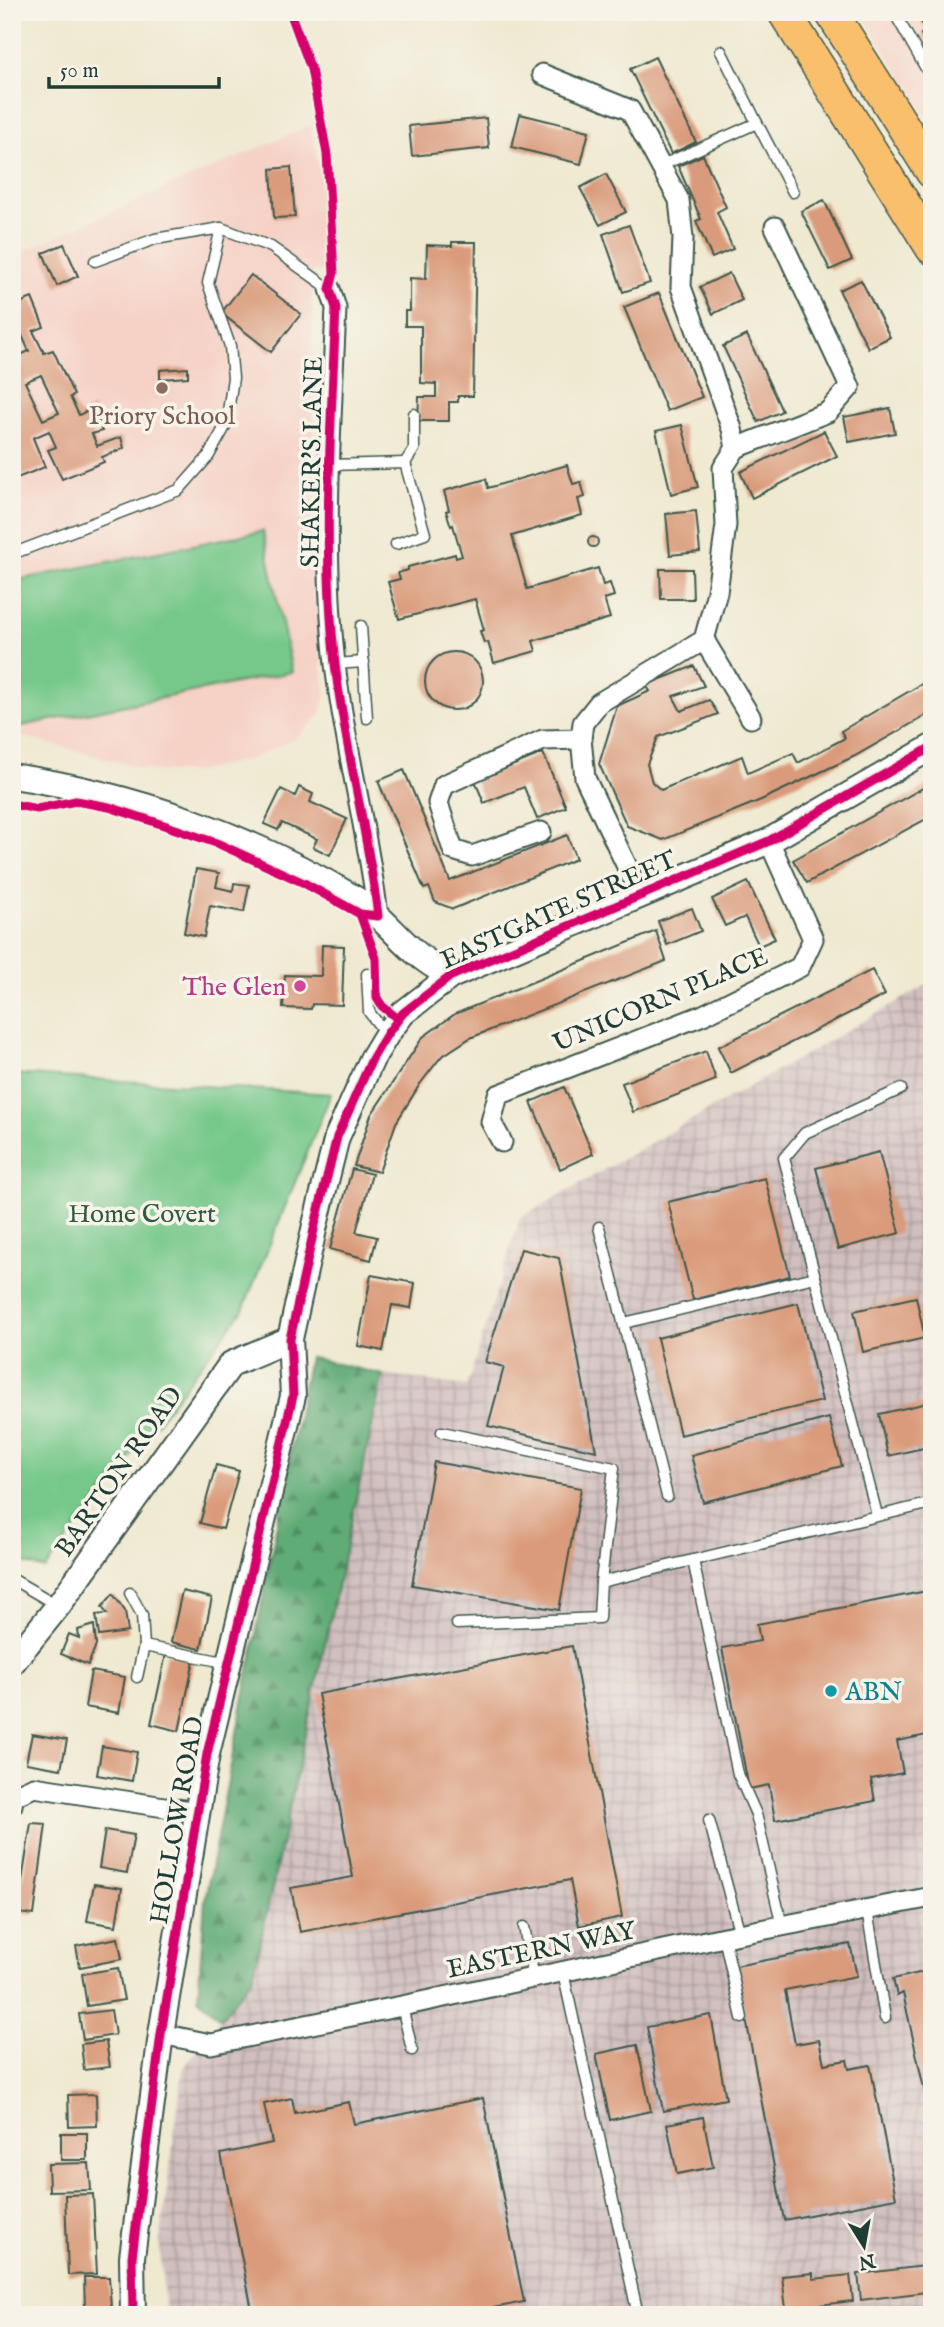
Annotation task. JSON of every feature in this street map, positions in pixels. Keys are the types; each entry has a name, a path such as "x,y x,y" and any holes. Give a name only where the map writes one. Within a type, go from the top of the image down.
{"highway":[{"path":"784,12 932,248"},
{"path":"831,12 932,172"}],"street":[{"path":"542,74 630,110 679,200 683,238 681,287 732,429 736,449"},
{"path":"641,896 585,778 581,739 583,723 598,703 704,640 717,592 726,525 723,468 736,449 828,412 850,387 775,227"},
{"name":"SHAKER'S LANE","path":"330,289 336,308 328,465 327,551 335,664 377,916"},
{"path":"704,640 751,718"},
{"path":"541,832 472,856 453,850 438,803 444,785 543,740 581,739"},
{"name":"EASTGATE STREET","path":"290,1339 337,1136 372,1059 387,1034 410,1007 451,976 769,841 932,747"},
{"path":"12,776 115,797 191,821 278,858 358,900 415,953 451,976"},
{"name":"UNICORN PLACE","path":"502,1142 491,1122 498,1095 703,1015 800,967 813,939 769,841"},
{"name":"BARTON ROAD","path":"12,1663 58,1606 231,1364 290,1339"},
{"name":"HOLLOW ROAD","path":"133,2315 132,2257 161,2034 207,1754 293,1396 290,1339"},
{"path":"12,1805 14,1796 34,1787 197,1812"},
{"name":"EASTERN WAY","path":"161,2034 211,2044 932,1897"}],"lane":[{"path":"894,12 932,79"},
{"path":"721,51 793,192"},
{"path":"660,166 757,123"},
{"path":"12,554 179,490 208,457 226,425 233,378 230,346 208,284 220,228"},
{"path":"95,261 155,239 220,228 271,247 330,289"},
{"path":"396,544 425,534 405,463 414,449 414,414"},
{"path":"328,465 405,463"},
{"path":"361,626 367,718"},
{"path":"335,664 363,662"},
{"path":"368,974 369,1012 387,1034"},
{"path":"877,1514 784,1158 805,1133 901,1089"},
{"path":"599,1227 667,1496"},
{"path":"624,1323 815,1277"},
{"path":"442,1432 614,1468 599,1618 457,1624"},
{"path":"601,1582 932,1503"},
{"path":"693,1560 738,1774 756,1814 782,1926"},
{"path":"12,1579 58,1606"},
{"path":"130,1593 142,1615 144,1646 136,1677"},
{"path":"144,1646 229,1663"},
{"path":"709,1820 732,1936 742,2018"},
{"path":"867,1910 885,2018"},
{"path":"524,1927 534,1978"},
{"path":"563,1972 638,2315"},
{"path":"402,2006 412,2050"}],"shaded area":[{"path":"861,12 932,12 932,126 881,44"},
{"name":"Priory School","path":"311,125 321,182 325,271 312,271 313,506 320,653 326,697 321,711 323,713 295,739 250,759 196,772 164,772 141,768 12,734 12,256"},
{"path":"932,982 932,2315 165,2315 160,2242 183,2069 253,1976 384,1375 467,1386 520,1218"}],"green space":[{"path":"263,531 292,672 16,727 12,706 12,581"},
{"name":"Home Covert","path":"12,1074 331,1094 243,1310 45,1569 12,1560"},
{"path":"309,1357 383,1375 253,1976 221,2019 198,1998 205,1900"}],"building":[{"path":"916,12 932,12 932,55 921,34 926,31"},
{"path":"655,57 696,142 671,154 630,69"},
{"path":"520,114 589,131 581,164 512,147"},
{"path":"486,118 489,148 412,156 409,126"},
{"path":"703,155 726,207 717,212 733,249 712,258 696,221 701,219 678,166"},
{"path":"291,167 295,217 274,218 271,169"},
{"path":"606,174 626,212 600,225 580,188"},
{"path":"824,200 852,260 830,270 801,211"},
{"path":"629,225 650,283 623,292 603,234"},
{"path":"452,242 476,242 473,396 458,396 458,402 449,402 449,421 418,421 419,397 436,397 436,384 421,383 421,326 405,326 405,311 410,311 410,278 426,279 427,245 452,246"},
{"path":"64,244 78,276 57,286 43,253"},
{"path":"729,273 742,300 713,314 700,287"},
{"path":"251,275 301,314 271,352 221,313"},
{"path":"861,280 890,337 868,348 839,290"},
{"path":"659,293 702,397 667,411 624,307"},
{"path":"32,298 44,327 33,331 44,353 53,350 74,395 70,397 79,415 93,408 102,431 92,434 97,446 121,437 124,448 102,457 104,462 62,479 48,450 56,447 49,431 33,438 45,467 12,480 12,359 29,351 12,313 12,306","holes":["41,375 59,413 43,420 25,382"]},
{"path":"747,335 782,411 758,422 723,346"},
{"path":"188,368 188,377 160,379 160,370"},
{"path":"890,408 895,433 849,442 844,417"},
{"path":"682,425 698,487 671,494 656,431"},
{"path":"824,431 837,456 752,498 740,472"},
{"path":"567,465 573,484 581,482 585,497 578,499 582,515 512,536 527,589 598,568 603,585 610,583 614,596 604,599 610,618 533,641 536,651 494,663 488,642 484,643 480,631 484,630 475,599 399,619 388,582 400,579 398,573 408,570 408,567 455,554 456,558 462,556 446,511 449,510 444,491 486,479 488,488"},
{"path":"696,511 700,552 670,555 666,514"},
{"path":"593,537 597,538 597,546 593,547 589,546 588,542 589,538"},
{"path":"660,569 692,569 693,599 661,599"},
{"path":"448,652 460,652 475,660 483,675 483,687 475,702 460,710 448,710 433,702 425,687 425,675 433,660"},
{"path":"694,666 704,686 673,696 681,711 709,700 718,714 658,737 647,764 652,782 661,790 742,756 748,773 793,753 798,763 845,738 841,731 932,678 932,712 855,756 761,800 663,840 627,826 599,764 617,706 650,691 646,685"},
{"path":"543,753 566,807 537,819 524,787 484,803 475,781"},
{"path":"404,770 450,881 567,835 576,859 453,909 435,902 429,887 424,889 378,781"},
{"path":"932,783 932,816 807,883 793,860"},
{"path":"299,787 313,794 310,802 347,819 330,855 313,847 317,839 282,823 278,830 264,824 281,789 295,796"},
{"path":"196,869 219,873 216,887 233,891 234,883 249,885 244,912 210,906 204,937 184,933"},
{"path":"748,882 775,939 759,946 745,917 725,926 712,899"},
{"path":"692,908 701,931 667,945 658,921"},
{"path":"656,931 666,961 470,1038 441,1057 420,1084 396,1123 379,1172 354,1166 371,1115 423,1037 455,1014"},
{"path":"322,945 344,946 342,1005 312,1004 311,1009 283,1008 285,975 321,976"},
{"path":"872,970 885,995 731,1073 718,1047"},
{"path":"706,1051 716,1080 633,1112 622,1083"},
{"path":"564,1087 593,1154 560,1169 531,1102"},
{"path":"879,1152 900,1233 838,1249 816,1168"},
{"path":"352,1169 372,1174 356,1232 377,1237 371,1260 330,1249"},
{"path":"765,1178 790,1276 693,1300 668,1202"},
{"path":"521,1249 559,1258 596,1451 488,1426 504,1367 485,1362"},
{"path":"371,1275 415,1283 411,1308 392,1305 383,1351 358,1346"},
{"path":"916,1297 925,1338 863,1352 854,1311"},
{"path":"798,1303 822,1401 680,1435 657,1338"},
{"path":"932,1402 932,1446 888,1456 879,1414"},
{"path":"829,1418 842,1466 703,1502 691,1455"},
{"path":"434,1462 581,1488 559,1610 412,1585"},
{"path":"216,1465 239,1471 223,1529 200,1523"},
{"name":"ABN","path":"932,1590 932,1734 897,1741 903,1773 871,1779 875,1801 775,1820 769,1785 749,1789 722,1648 760,1641 757,1624"},
{"path":"182,1591 212,1598 201,1649 171,1642"},
{"path":"113,1594 125,1611 128,1632 99,1636 96,1615 107,1614 102,1607"},
{"path":"94,1625 96,1645 88,1665 61,1654 69,1634 79,1638 78,1630"},
{"path":"572,1646 622,1917 579,1926 570,1880 300,1932 291,1888 353,1877 318,1694"},
{"path":"166,1654 194,1660 179,1731 151,1724"},
{"path":"91,1671 125,1677 119,1713 85,1707"},
{"path":"32,1734 67,1740 61,1769 26,1763"},
{"path":"102,1746 137,1752 132,1781 97,1775"},
{"path":"31,1823 46,1824 34,1915 17,1913"},
{"path":"105,1830 134,1835 127,1873 99,1868"},
{"path":"94,1884 122,1888 116,1926 87,1921"},
{"path":"118,1938 122,1959 80,1967 76,1946"},
{"path":"850,1944 857,1976 785,1990 795,2044 819,2040 824,2064 847,2060 849,2069 870,2065 896,2198 784,2220 736,1966"},
{"path":"118,1968 124,2000 87,2006 82,1974"},
{"path":"932,1970 931,2121 903,1993 897,1996 893,1979"},
{"path":"111,2010 115,2035 83,2040 79,2014"},
{"path":"711,2015 726,2099 663,2111 647,2027"},
{"path":"106,2041 110,2067 84,2070 81,2044"},
{"path":"637,2045 651,2111 610,2120 596,2054"},
{"path":"96,2094 97,2126 69,2127 68,2095"},
{"path":"292,2098 295,2113 349,2102 354,2124 483,2098 524,2302 457,2315 253,2315 221,2154 272,2143 264,2104"},
{"path":"703,2117 713,2167 677,2174 667,2124"},
{"path":"61,2133 87,2133 87,2160 61,2160"},
{"path":"89,2163 91,2190 49,2191 48,2164"},
{"path":"93,2194 97,2274 68,2275 65,2195"},
{"path":"924,2266 927,2292 861,2300 858,2274"},
{"path":"813,2273 813,2279 850,2275 853,2301 786,2309 782,2276"},
{"path":"84,2277 109,2277 111,2308 85,2308"}],"cycle path":[{"path":"12,804 37,809 76,801 109,807 219,844 304,883 360,914 378,916 339,696 331,619 328,530 336,308 330,289 334,273 327,154 311,69 290,12"},
{"path":"133,2315 132,2257 161,2034 207,1754 293,1396 290,1339 315,1225 337,1137 372,1059 403,1013 451,976 769,841 932,747"},
{"path":"360,914 376,958 377,998 382,1006 398,1019"}],"place":[{"name":"Priory School","path":"162,388"},
{"name":"The Glen","path":"300,986"},
{"name":"ABN","path":"831,1691"}]}
